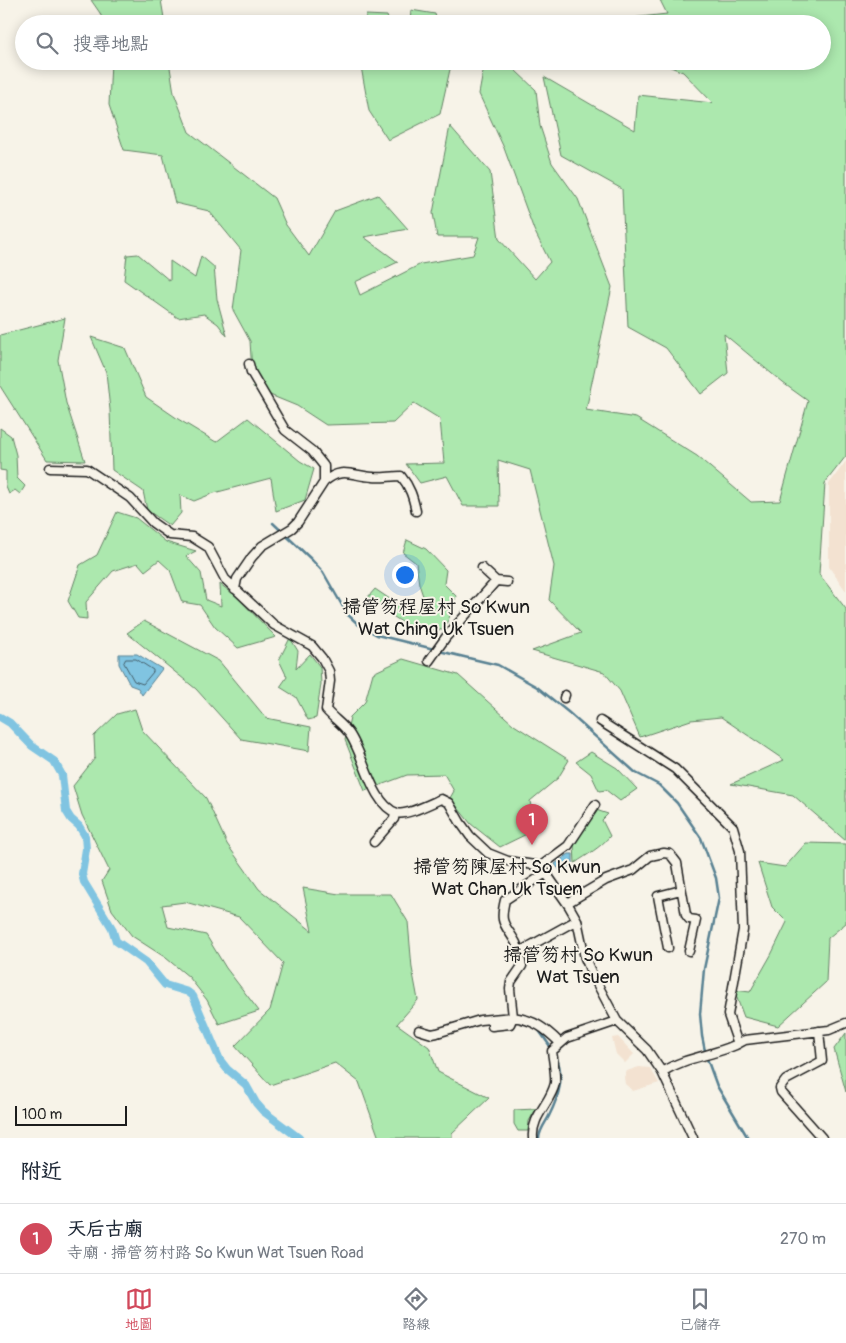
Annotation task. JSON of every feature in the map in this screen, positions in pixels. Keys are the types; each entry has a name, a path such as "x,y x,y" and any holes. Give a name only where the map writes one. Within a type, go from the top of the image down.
{"street":[{"path":"249,364 251,372 285,430 312,451 324,466 324,482"},
{"path":"50,468 87,469 130,498 153,524 170,535 192,537 208,546 224,579 274,625 312,646 322,658 329,671 330,681 326,710 348,732 375,791 395,812 402,813 441,799 446,800 450,803 470,836 488,853 508,861 541,866 568,846 595,805"},
{"path":"235,589 238,579 252,557 262,546 292,528 298,522 324,482 331,475 343,472 374,477 401,476 413,496 416,511"},
{"path":"482,568 496,581 507,582"},
{"path":"430,658 496,581"},
{"path":"600,721 676,769 733,827 740,851 743,930 728,1015 738,1044"},
{"path":"374,842 394,818 395,812"},
{"path":"567,903 606,880 633,870 650,856 664,853 670,854 677,863 686,915 689,919 696,920 690,951"},
{"path":"541,866 577,920 585,958 617,1021 647,1050 662,1072 693,1138"},
{"path":"512,1020 511,982 521,969 519,952 502,919 505,900 546,873"},
{"path":"668,948 658,896 681,890"},
{"path":"519,952 577,920"},
{"path":"420,1030 432,1034 480,1020 512,1020 536,1023 547,1030 556,1048 554,1060 555,1083 536,1119 533,1138"},
{"path":"492,1026 512,1020"},
{"path":"556,1048 567,1038 617,1021"},
{"path":"662,1072 674,1064 721,1050 745,1040 829,1030 846,1023"},
{"path":"819,1031 822,1061 786,1080 780,1088 781,1092 822,1138"}],"shaded area":[{"path":"846,461 846,591 829,567 829,484"},
{"path":"618,1037 634,1054 625,1063 616,1054 612,1038"},
{"path":"639,1067 650,1068 659,1083 633,1091 625,1084 624,1077 627,1071"}],"green space":[{"path":"91,0 161,0 164,15 101,15"},
{"path":"660,0 846,0 846,456 825,483 819,574 846,609 846,841 793,795 731,784 784,760 721,717 691,720 640,737 620,691 604,672 532,651 581,633 549,600 554,566 530,470 498,460 499,506 463,506 447,476 420,483 406,464 444,463 440,419 414,403 393,423 326,425 297,406 253,388 250,341 233,310 241,250 209,211 175,203 163,155 124,150 109,105 111,70 170,70 174,93 189,132 274,198 286,225 309,256 335,211 378,195 408,229 364,237 398,262 355,282 360,295 421,264 473,255 479,237 437,237 433,213 450,126 490,172 499,239 535,279 550,262 534,230 504,148 479,94 483,70 515,70 536,90 540,126 552,163 578,199 612,287 586,410 636,418 697,456 751,502 780,501 808,401 783,383 724,334 728,373 701,394 666,348 628,327 622,189 561,155 544,77 635,130 638,95 713,103 683,72 678,70 831,70 831,15 658,15 667,14"},
{"path":"411,10 435,15 411,15"},
{"path":"362,70 450,70 440,114 388,140 369,111"},
{"path":"138,254 170,281 170,261 195,278 201,256 214,267 217,299 227,336 218,324 204,314 178,318 124,280 127,255"},
{"path":"65,318 58,360 66,403 85,461 47,460 0,386 0,335"},
{"path":"91,337 125,348 146,397 216,442 248,418 300,461 314,469 305,500 276,511 271,478 214,493 194,501 180,495 181,513 170,526 147,510 143,491 112,470 110,410 106,372"},
{"path":"0,428 11,436 16,455 17,478 25,486 20,494 15,490 9,494 6,487 6,471 0,470"},
{"path":"117,512 136,518 166,542 196,551 186,556 201,573 206,600 221,606 220,584 236,596 276,637 238,648 215,627 200,605 182,602 170,570 159,560 145,571 138,563 113,571 86,602 87,619 78,618 68,601 80,565 97,555"},
{"path":"407,540 426,549 446,570 444,584 456,596 451,614 443,630 411,628 368,597 375,589 409,612 426,605 419,584 416,563 403,553"},
{"path":"144,621 219,661 266,718 311,727 309,751 241,739 196,689 127,633"},
{"path":"290,638 298,651 296,669 310,654 320,667 321,684 316,718 308,720 296,697 280,687 287,677 279,660"},
{"path":"403,659 458,675 514,725 569,760 558,778 530,801 535,830 500,847 471,824 450,798 454,791 444,774 407,775 365,791 345,740 350,717 365,702 373,673"},
{"path":"135,709 142,730 206,798 227,844 259,889 312,931 303,888 339,894 391,894 408,922 412,968 418,1000 397,1024 429,1047 438,1072 489,1098 452,1133 452,1138 379,1138 359,1082 335,1063 270,1085 235,1046 270,1010 283,963 239,917 185,902 162,905 168,927 206,935 226,968 259,1011 219,1024 207,1000 189,977 166,958 132,936 112,910 102,881 109,870 82,815 73,786 95,758 94,736 117,714"},
{"path":"591,752 617,768 637,789 620,801 606,790 599,791 591,774 576,762"},
{"path":"596,810 608,814 602,820 610,836 575,863 574,844"},
{"path":"806,843 846,844 846,923 828,938 826,982 778,1026 744,1017 734,990 750,992 787,922 772,907 758,863 785,867"},
{"path":"846,1033 846,1092 834,1049"},
{"path":"536,1109 529,1121 528,1131 518,1131 514,1124 514,1110"}],"water":[{"path":"119,654 137,654 162,669 142,695 138,688 130,685 119,664"},
{"path":"569,854 573,854 573,863 561,872 555,864"}],"waterway":[{"path":"273,523 323,572 347,614 359,625 377,635 434,649"},
{"path":"439,651 498,665 537,687 636,773 659,785 677,803 701,838 716,878 719,898 704,969 700,1014 702,1036 706,1056 717,1086 748,1138"},
{"path":"0,717 10,723 32,746 54,761 62,775 66,811 85,836 86,849 82,874 84,882 112,928 116,941 146,962 165,985 188,992 193,996 220,1060 227,1069 246,1085 263,1111 299,1138"},
{"path":"538,1029 552,1049"},
{"path":"539,1138 556,1101 560,1086 560,1071 556,1056"}],"place":[{"name":"天后古廟","path":"532,845"}],"district":[{"name":"掃管笏程屋村 So Kwun Wat Ching Uk Tsuen","path":"436,617"},
{"name":"掃管笏陳屋村 So Kwun Wat Chan Uk Tsuen","path":"507,877"},
{"name":"掃管笏村 So Kwun Wat Tsuen","path":"578,965"}]}
